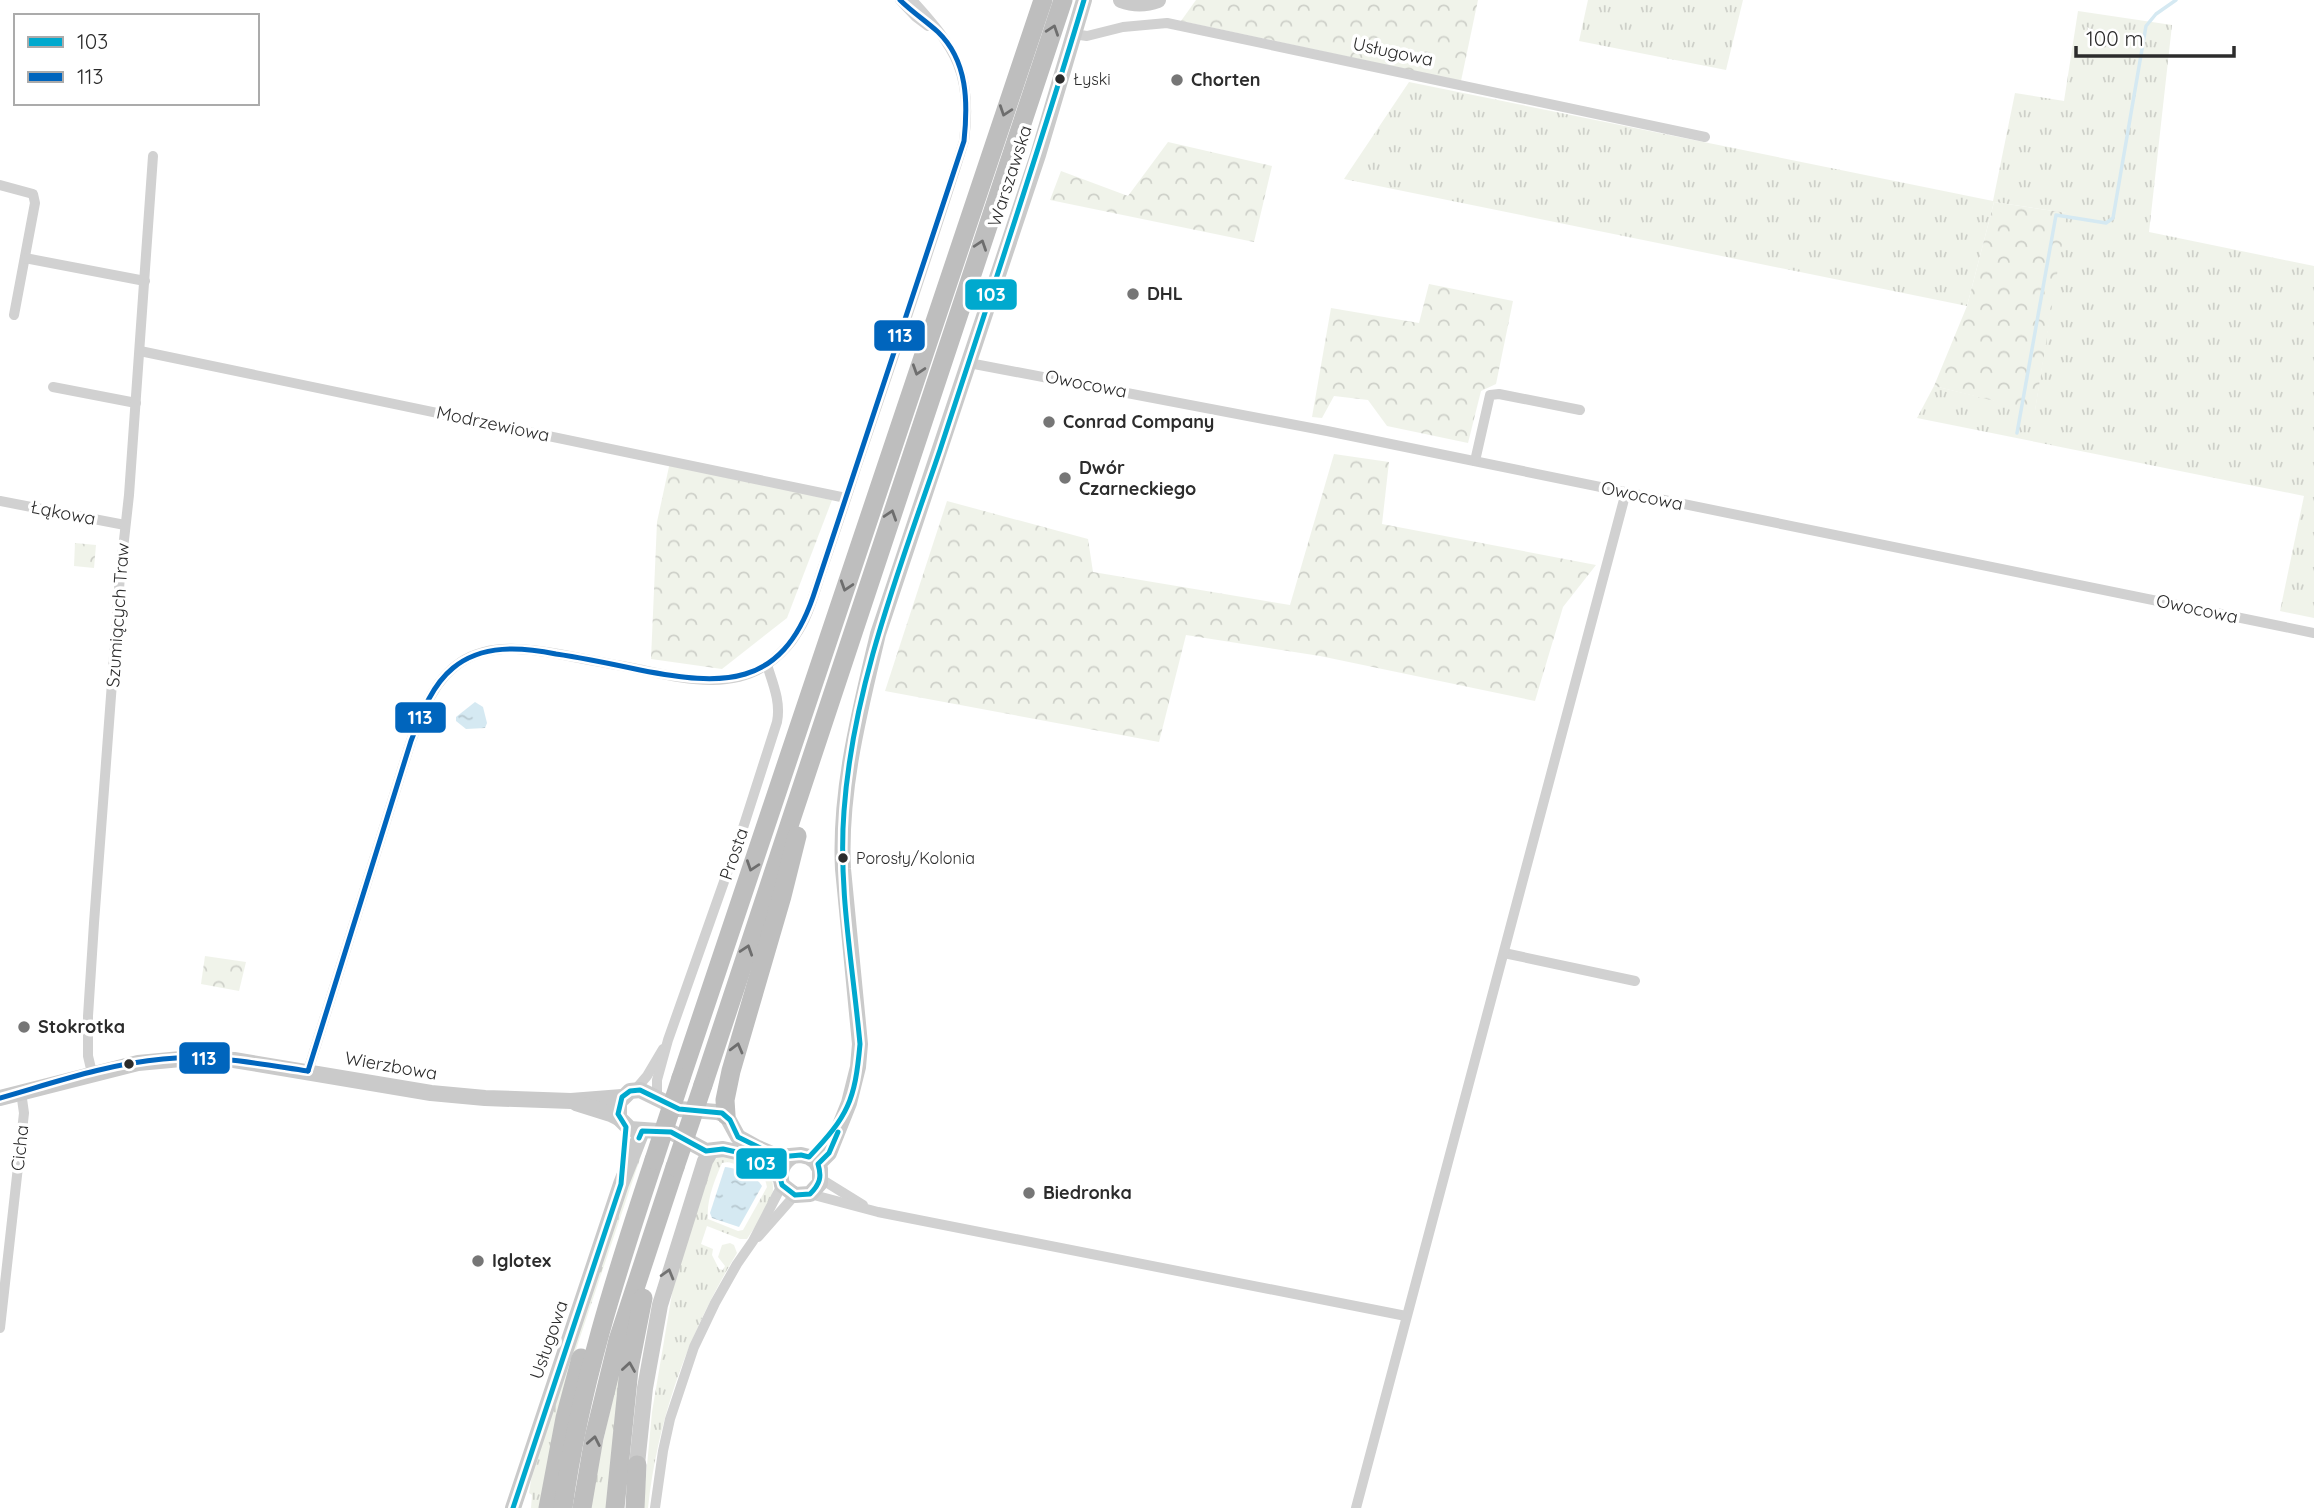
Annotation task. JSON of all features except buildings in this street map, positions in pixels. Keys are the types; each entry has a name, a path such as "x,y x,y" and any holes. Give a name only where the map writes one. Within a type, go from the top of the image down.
{"highway":[{"path":"563,1508 574,1442 622,1257 1043,0"},
{"path":"582,1508 594,1438 618,1340 1063,0"},
{"path":"729,1123 725,1100 731,1071 782,896 817,738"},
{"path":"615,1508 629,1369 664,1203"},
{"path":"548,1508 573,1385 597,1315 622,1257"},
{"path":"633,1508 637,1465"}],"street":[{"path":"900,0 916,17 939,33"},
{"path":"308,1071 411,741 422,712 438,684 453,668 478,653 509,648 534,649 672,677 709,681 742,677 767,665 795,638 846,498 964,141 967,120 965,79 955,56 912,0"},
{"name":"Warszawska","path":"810,1164 829,1153 854,1087 860,1044 842,857 843,821 864,690 878,634 1038,155 1084,0"},
{"path":"1121,0 1138,4 1149,4 1158,0"},
{"name":"Usługowa","path":"1073,34 1087,36 1123,27 1167,23 1704,137"},
{"name":"Szumiących Traw","path":"92,1073 88,1056 90,990 153,156"},
{"path":"0,185 33,194 35,203 14,315"},
{"path":"25,258 145,281"},
{"name":"Modrzewiowa","path":"140,351 846,498"},
{"name":"Owocowa","path":"969,363 1475,461 2314,633"},
{"path":"53,387 136,403"},
{"path":"1475,461 1490,394 1580,410"},
{"path":"1356,1508 1626,492"},
{"name":"Łąkowa","path":"0,501 125,525"},
{"name":"Prosta","path":"657,1098 657,1080 668,1040 743,828 777,722 779,714 776,694 767,665"},
{"path":"1504,953 1635,981"},
{"name":"Prosta","path":"628,1094 641,1085 668,1040"},
{"name":"Wierzbowa","path":"0,1098 138,1063 192,1058 234,1060 432,1093 485,1098 571,1101 587,1098 615,1099 628,1094"},
{"path":"628,1094 645,1091 679,1109 717,1112 729,1123 738,1137 779,1157 810,1164 871,1210"},
{"name":"Cicha","path":"0,1328 24,1113 21,1092"},
{"name":"Usługowa","path":"513,1508 621,1184 629,1125 618,1108 628,1094"},
{"name":"Wierzbowa","path":"571,1101 629,1125 671,1132 702,1149 732,1149 762,1162 792,1188"},
{"path":"637,1465 645,1388 660,1304 705,1161 732,1139 729,1123"},
{"path":"792,1188 816,1189 810,1164"},
{"path":"792,1188 783,1165 810,1164"},
{"path":"792,1188 871,1210 1406,1316"},
{"path":"655,1508 663,1451 680,1386 694,1347 737,1264 792,1188"},
{"path":"753,1241 772,1223 792,1188"}],"green space":[{"path":"1196,0 1478,0 1461,81 1181,21"},
{"path":"1588,0 1743,0 1726,70 1579,41"},
{"path":"2078,11 2172,25 2149,232 2314,266 2314,618 2280,611 2304,496 1917,418 1934,386 2035,410 2066,213 1994,202 1967,306 1344,179 1409,82 1993,201 2015,93 2064,101"},
{"path":"1168,142 1272,166 1254,242 1050,200 1061,171 1128,196"},
{"path":"1994,202 2067,213 2035,411 1934,386 1967,306"},
{"path":"1429,284 1513,301 1496,384 1481,391 1468,443 1387,426 1368,400 1334,396 1322,418 1312,417 1331,308 1419,323"},
{"path":"1334,454 1389,462 1382,524 1596,565 1563,607 1535,701 1320,656 1186,635 1159,742 885,691 947,501 1088,539 1093,572 1290,605"},
{"path":"670,462 832,500 787,618 722,669 651,659 657,522"},
{"path":"75,543 96,545 94,568 74,566"},
{"path":"205,956 246,962 239,991 201,984"},
{"path":"646,1141 570,1367 540,1508 531,1508 532,1495 529,1493 533,1467 640,1146"},
{"path":"723,1153 740,1161 738,1165 722,1163 710,1198 708,1219 738,1231 743,1230 767,1187 765,1179 743,1169 746,1164 763,1168 770,1176 772,1194 764,1213 747,1239 740,1239 707,1226 701,1244 713,1249 712,1255 719,1269 723,1270 725,1266 718,1257 722,1245 734,1245 737,1253 704,1313 678,1376 659,1440 648,1508 643,1508 652,1412 676,1270 713,1161"},
{"path":"626,1339 608,1508 589,1508 590,1500"}],"water":[{"path":"475,702 483,707 487,723 485,728 466,729 456,721 456,717"},
{"path":"725,1167 746,1173 762,1186 739,1227 712,1218 710,1213"}],"waterway":[{"path":"2017,433 2056,215 2106,223 2113,218 2146,26 2156,14 2176,0"}],"transit line":[{"name":"113","path":"308,1071 411,741 423,711 445,675 464,660 476,655 516,649 577,657 670,675 722,678 745,674 766,665 784,649 800,627 813,597 964,141 964,83 955,56 938,32 900,0"},
{"name":"103","path":"513,1508 621,1184 626,1127 618,1114 622,1097 630,1091 640,1090 679,1109 722,1113 730,1120 738,1137 779,1157 809,1157 833,1130 852,1094 860,1044 847,928 843,840 849,764 857,718 894,583 1014,225 1084,0"},
{"name":"113","path":"0,1098 101,1070 163,1059 217,1059 308,1071"},
{"name":"103","path":"639,1138 642,1131 671,1132 706,1151 723,1149 741,1153 772,1169 780,1177 782,1185 795,1195 810,1194 816,1187 820,1177 818,1164 829,1153 838,1132"}],"place":[{"name":"Łyski","path":"1060,79"},
{"name":"Chorten","path":"1177,80"},
{"name":"DHL","path":"1133,294"},
{"name":"Conrad Company","path":"1049,422"},
{"name":"Dwór Czarneckiego","path":"1065,478"},
{"name":"Porosły/Kolonia","path":"843,858"},
{"name":"Stokrotka","path":"24,1027"},
{"name":"Biedronka","path":"1029,1193"},
{"name":"Iglotex","path":"478,1261"}]}
